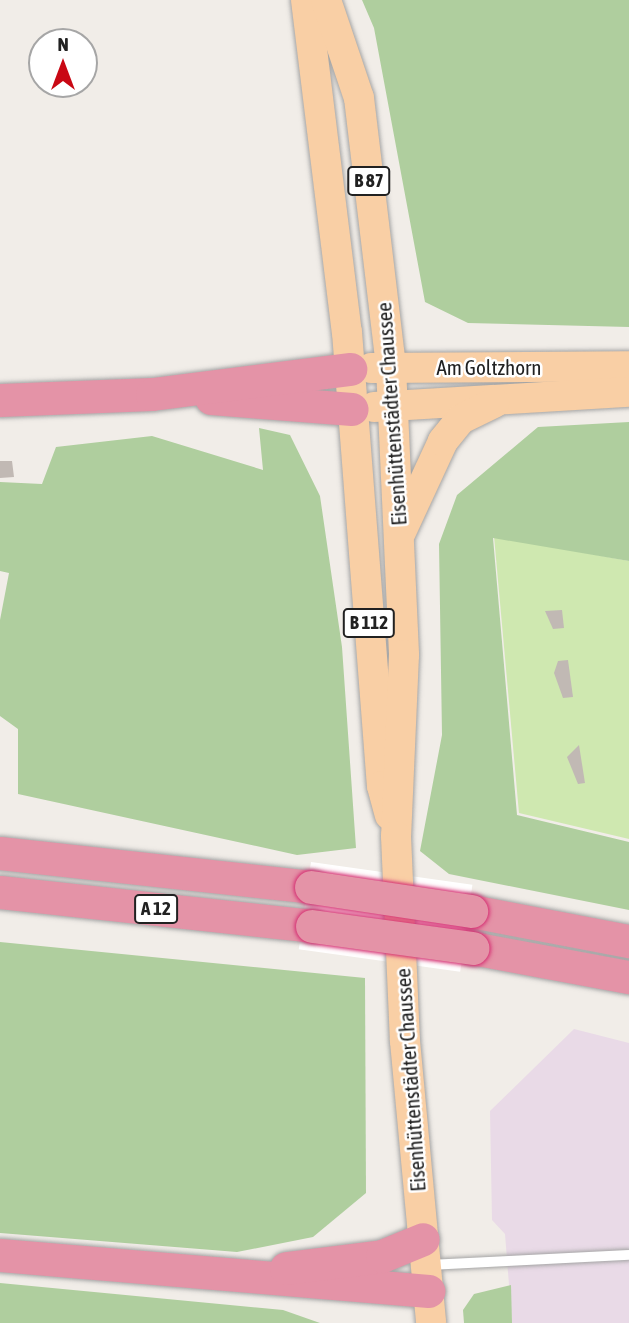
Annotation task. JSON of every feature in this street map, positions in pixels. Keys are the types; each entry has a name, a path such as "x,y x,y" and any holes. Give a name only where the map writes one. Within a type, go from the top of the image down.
{"highway":[{"path":"0,400 152,394 350,369"},
{"path":"152,394 352,409"},
{"name":"A 12","path":"0,853 311,887 471,911 629,941"},
{"name":"A 12","path":"0,892 312,926 472,948 629,977"},
{"path":"0,1255 198,1274 427,1280"},
{"path":"198,1274 347,1262 427,1280"}],"main road":[{"name":"Eisenhüttenstädter Chaussee","path":"306,0 350,369 382,786 396,836"},
{"name":"Eisenhüttenstädter Chaussee","path":"326,0 339,24 359,98 394,405 404,655 396,836 409,1110 427,1280"},
{"name":"Am Goltzhorn","path":"350,369 629,366"},
{"name":"Am Goltzhorn","path":"352,409 629,392"},
{"path":"399,536 428,467 461,419 518,397"}],"lane":[{"path":"427,1280 629,1255"}],"shaded area":[{"path":"574,1029 629,1043 629,1323 512,1323 505,1234 492,1220 490,1111"}],"green space":[{"path":"362,0 629,0 629,327 468,323 425,302 374,28"},
{"path":"629,422 629,561 493,538 517,815 629,842 629,910 449,874 420,851 442,735 439,544 457,495 538,427"},
{"path":"259,428 290,435 320,496 342,647 356,848 297,855 18,794 18,729 0,716 0,620 9,573 0,571 0,482 42,484 56,447 152,436 263,470"},
{"path":"494,536 629,561 629,839 519,813"},
{"path":"0,942 365,978 366,1193 313,1237 237,1252 0,1233"},
{"path":"0,1283 283,1310 320,1323 0,1323"},
{"path":"511,1285 512,1323 464,1323 463,1310 474,1294"}],"pier":[{"path":"311,862 472,885 460,972 299,949"}],"building":[{"path":"0,461 12,461 14,477 0,478"},
{"path":"562,610 564,628 553,629 545,611"},
{"path":"568,660 573,697 563,698 554,673 558,661"},
{"path":"579,745 585,783 578,784 567,757"}]}
